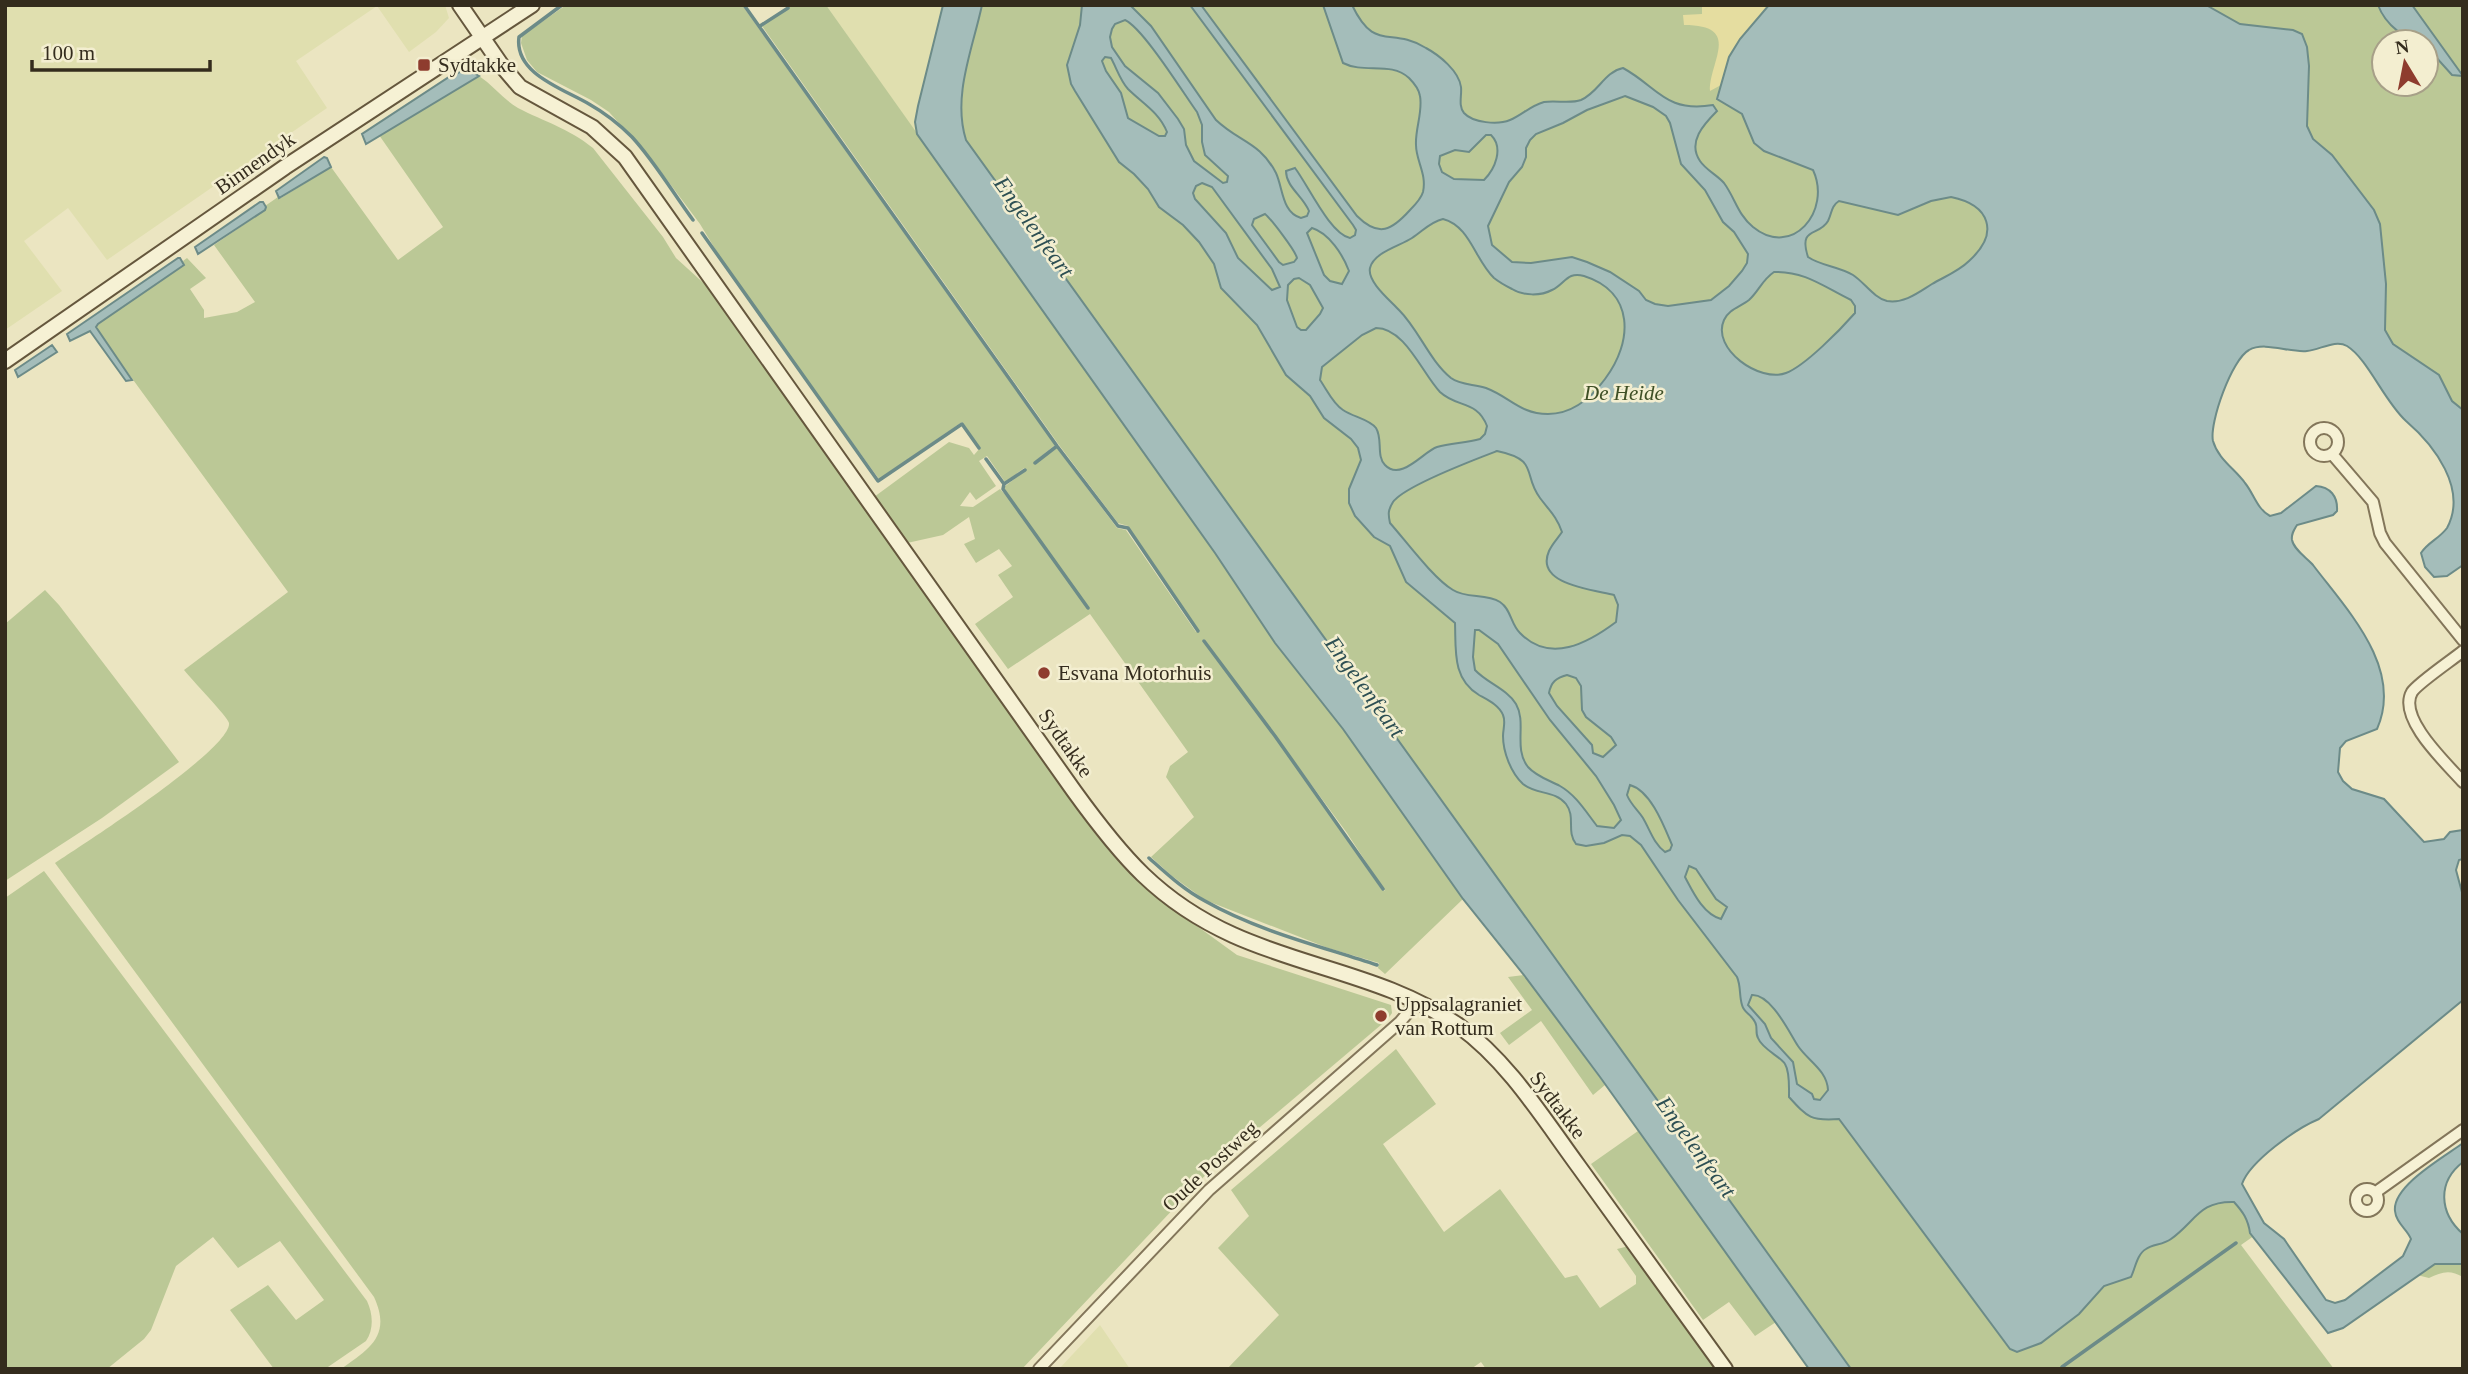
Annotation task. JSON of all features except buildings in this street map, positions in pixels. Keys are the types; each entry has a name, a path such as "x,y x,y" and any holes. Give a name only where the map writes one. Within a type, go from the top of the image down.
{"street":[{"name":"Sydtakke","path":"460,5 520,87 592,127 625,158 1081,801 1134,869 1170,899 1235,936 1376,983 1447,1018 1470,1035 1514,1080 1725,1369"},
{"name":"Binnendyk","path":"5,360 285,167 532,5"},
{"path":"2332,454 2373,502 2385,543 2463,640"},
{"path":"2463,651 2413,692 2409,706 2414,724 2463,782"},
{"name":"Oude Postweg","path":"1039,1369 1209,1190 1400,1022 1417,1002"},
{"path":"2376,1192 2463,1130"}],"green space":[{"path":"5,5 445,5 449,18 436,32 409,52 377,6 296,61 327,108 107,260 68,208 24,241 62,291 5,330"},
{"path":"566,5 742,5 1055,445 1034,464 1057,448 1117,528 1126,530 1196,632 1200,632 1128,526 1118,523 1059,445 762,26 792,5 826,5 1215,553 1275,643 1343,729 1463,899 1385,974 1378,968 1379,963 1328,948 1205,900 1151,857 1194,817 1166,777 1170,766 1188,752 1090,614 1008,669 975,624 1013,597 998,575 1012,566 999,549 976,563 964,544 975,539 969,517 943,535 907,543 874,497 949,442 969,448 974,455 980,448 962,422 879,479 734,280 700,224 653,161 609,112 537,72 527,60 521,43 522,36","holes":["987,456 1005,482 1024,468 1026,470 1004,487 1011,501 1000,489 973,507 960,506 970,492 976,500 996,486 979,461","1204,639 1347,833 1385,891 1203,641"]},
{"path":"826,5 943,5 918,106 917,134"},
{"name":"De Heide","path":"977,5 2056,5 2228,1181 2258,1233 2241,1245 2334,1369 1848,1369 962,139 957,94"},
{"path":"2206,5 2463,5 2463,410 2452,401 2439,375 2393,344 2385,330 2386,284 2374,210 2332,155 2313,140 2307,126 2307,47 2302,34 2293,30 2240,24"},
{"path":"479,76 518,108 565,130 593,148 663,237 676,258 709,288 1096,835 1150,892 1237,955 1391,1005 1392,1013 1388,1019 1214,1166 1022,1369 341,1369 368,1348 379,1332 379,1310 374,1297 55,863 153,796 207,753 223,736 229,723 227,719 184,670 288,592 96,329 97,324 184,265 183,261 187,258 206,278 190,289 204,310 204,318 237,312 255,302 214,245 265,210 265,206 278,197 281,198 331,167 398,260 443,227 379,135"},
{"path":"45,590 179,762 102,818 5,881 5,624"},
{"path":"44,871 367,1301 372,1321 366,1341 325,1369 274,1369 230,1310 268,1285 296,1320 324,1300 280,1241 238,1268 213,1237 176,1266 151,1330 107,1369 5,1369 5,898"},
{"path":"1524,975 1605,1085 1593,1095 1541,1021 1509,1045 1500,1033 1532,1010 1508,977"},
{"path":"1396,1049 1436,1104 1383,1144 1444,1232 1500,1189 1565,1278 1577,1275 1600,1308 1636,1284 1636,1276 1617,1249 1629,1246 1718,1369 1486,1369 1481,1362 1471,1369 1227,1369 1279,1315 1218,1248 1249,1216 1231,1190"},
{"path":"1638,1131 1776,1322 1755,1336 1729,1302 1703,1320 1591,1164"},
{"path":"2435,1264 2463,1264 2463,1277 2450,1272 2429,1278 2417,1275"},
{"path":"1100,1325 1130,1369 1059,1369"}],"sand":[{"path":"1702,5 1769,5 1733,52 1721,85 1710,91 1719,47 1718,38 1713,31 1684,25 1683,15 1702,14"}],"water":[{"name":"Engelenfeart","path":"943,5 982,5 965,72 961,106 966,140 1851,1369 1809,1369 1600,1077 1463,899 1343,729 1275,643 1215,553 917,134 915,122 918,106"},
{"name":"De Heide","path":"1082,5 1130,5 1151,26 1216,120 1256,148 1270,163 1290,211 1301,218 1307,216 1309,211 1287,177 1286,171 1295,168 1327,219 1342,235 1350,238 1355,235 1353,225 1190,5 1201,5 1357,216 1379,229 1385,229 1397,222 1416,204 1423,192 1424,179 1416,145 1421,102 1419,93 1413,82 1402,73 1343,63 1323,5 1352,5 1360,20 1376,34 1413,42 1437,55 1457,75 1461,87 1462,110 1479,121 1505,122 1544,102 1581,100 1616,70 1623,68 1673,102 1697,106 1713,105 1717,111 1702,128 1696,140 1696,154 1705,167 1724,183 1740,212 1753,227 1768,235 1782,237 1794,234 1805,226 1813,214 1817,201 1817,186 1813,170 1764,151 1754,143 1742,114 1717,99 1729,57 1740,39 1769,5 2206,5 2240,24 2293,30 2302,34 2307,47 2309,66 2307,126 2313,139 2332,155 2374,210 2380,224 2386,284 2385,330 2393,344 2439,375 2452,401 2463,410 2463,565 2447,576 2434,577 2425,567 2421,553 2447,528 2452,513 2451,483 2437,455 2398,413 2362,360 2347,346 2332,344 2307,351 2270,347 2249,350 2236,365 2223,392 2215,420 2213,441 2223,459 2270,516 2281,513 2316,486 2325,488 2334,497 2337,511 2333,515 2297,525 2292,540 2341,601 2368,641 2378,662 2383,684 2383,706 2377,729 2346,741 2340,748 2338,772 2352,789 2384,799 2424,842 2444,839 2450,832 2463,830 2463,859 2459,860 2456,870 2463,896 2463,1000 2319,1119 2275,1146 2254,1165 2242,1184 2264,1223 2284,1239 2326,1300 2335,1303 2345,1300 2403,1256 2411,1239 2396,1215 2396,1201 2410,1182 2463,1143 2463,1162 2449,1179 2444,1198 2449,1217 2463,1234 2463,1264 2435,1264 2343,1328 2328,1333 2250,1233 2240,1209 2234,1202 2222,1203 2199,1213 2168,1241 2143,1251 2131,1277 2104,1286 2079,1314 2041,1343 2017,1352 2010,1349 1839,1119 1811,1117 1789,1097 1787,1067 1760,1042 1755,1022 1742,1005 1737,977 1678,900 1641,845 1630,836 1622,835 1604,843 1586,846 1576,844 1566,804 1556,797 1528,787 1515,774 1504,749 1504,720 1501,711 1470,688 1460,672 1455,623 1406,582 1390,546 1374,537 1355,516 1349,503 1349,489 1361,460 1358,448 1351,439 1324,418 1310,396 1286,375 1257,325 1221,288 1214,264 1199,242 1183,225 1159,207 1148,189 1119,162 1075,91 1067,65 1080,25","holes":["1125,20 1142,35 1197,112 1202,125 1205,155 1228,176 1227,182 1223,183 1194,161 1178,119 1158,93 1125,66 1112,47 1110,37 1115,24","1105,57 1111,58 1128,89 1160,119 1167,132 1165,136 1159,136 1128,118 1121,93 1106,71 1102,61","1625,96 1653,107 1666,116 1670,123 1681,164 1705,190 1723,222 1734,232 1748,254 1742,271 1711,300 1668,306 1646,300 1639,291 1610,272 1572,257 1531,263 1512,262 1492,245 1488,226 1509,182 1522,167 1526,148 1536,134","1486,135 1491,135 1497,146 1492,170 1484,180 1454,179 1442,172 1440,156 1455,150 1469,152","1202,183 1212,187 1272,269 1280,287 1272,290 1238,258 1226,233 1195,199 1193,193 1196,186","1951,197 1975,206 1982,213 1986,222 1985,240 1979,251 1961,268 1911,297 1887,301 1878,297 1853,275 1808,257 1808,236 1824,226 1839,201 1898,215 1931,201","1265,214 1297,258 1294,262 1283,265 1252,225 1254,219","1443,219 1452,223 1466,236 1494,278 1527,294 1548,292 1574,275 1584,276 1601,284 1613,294 1624,320 1621,350 1605,379 1581,404 1548,414 1530,411 1486,388 1451,378 1430,354 1406,318 1376,285 1370,273 1372,262 1434,222","1312,228 1335,245 1349,271 1342,284 1330,281 1324,275 1307,233","1774,272 1805,277 1851,300 1855,313 1794,369 1775,375 1764,373 1740,361 1731,352 1722,331 1726,316 1749,300","1299,278 1310,285 1323,308 1306,330 1301,330 1297,327 1287,300 1288,285","1376,328 1396,335 1440,392 1478,412 1487,426 1480,439 1437,447 1405,468 1391,469 1382,461 1376,428 1333,401 1320,380 1322,367 1362,335","1497,451 1525,463 1535,489 1562,532 1549,551 1547,562 1550,572 1569,584 1614,595 1618,605 1616,622 1581,643 1556,649 1544,647 1520,633 1500,602 1458,593 1437,577 1390,523 1389,512 1393,502 1411,488","1475,630 1498,644 1550,720 1596,776 1621,820 1614,828 1597,826 1571,794 1528,767 1521,752 1520,719 1516,704 1507,694 1475,670 1473,657","1567,675 1576,678 1581,686 1582,710 1586,717 1611,737 1616,745 1603,757 1593,753 1592,745 1557,706 1549,693 1557,679","1630,785 1644,794 1656,810 1672,845 1670,850 1665,852 1658,845 1643,818 1627,795","1689,866 1696,869 1716,899 1727,907 1721,919 1709,912 1695,896 1685,877","1752,995 1759,996 1773,1007 1798,1046 1821,1071 1828,1090 1820,1100 1814,1099 1812,1094 1797,1084 1793,1062 1771,1038 1765,1024 1748,1005"]},
{"path":"2378,5 2412,5 2429,28 2394,28"},
{"path":"2440,44 2463,76 2452,75 2440,62"},
{"path":"462,71 470,71 479,76 366,144 362,134"},
{"path":"324,157 331,167 279,198 276,191"},
{"path":"263,202 265,210 198,254 195,247"},
{"path":"178,258 184,265 96,327 132,380 126,381 90,331 70,341 67,334"},
{"path":"52,345 57,352 18,377 15,370"}],"waterway":[{"path":"562,5 519,37 524,61 543,79 595,107 627,132 693,220"},
{"path":"744,5 1057,446 1118,526 1128,528 1198,631"},
{"path":"760,26 788,8"},
{"path":"702,233 878,481 962,424 979,448"},
{"path":"1035,463 1057,446"},
{"path":"986,459 1004,484 1003,489 1088,608"},
{"path":"1004,484 1025,470"},
{"path":"1204,641 1383,889"},
{"path":"1149,858 1190,892 1225,912 1290,937 1377,965"},
{"path":"2062,1367 2236,1243"}],"place":[{"name":"Sydtakke","path":"424,65"},
{"name":"Esvana Motorhuis","path":"1044,673"},
{"name":"Uppsalagraniet van Rottum","path":"1381,1016"}]}
